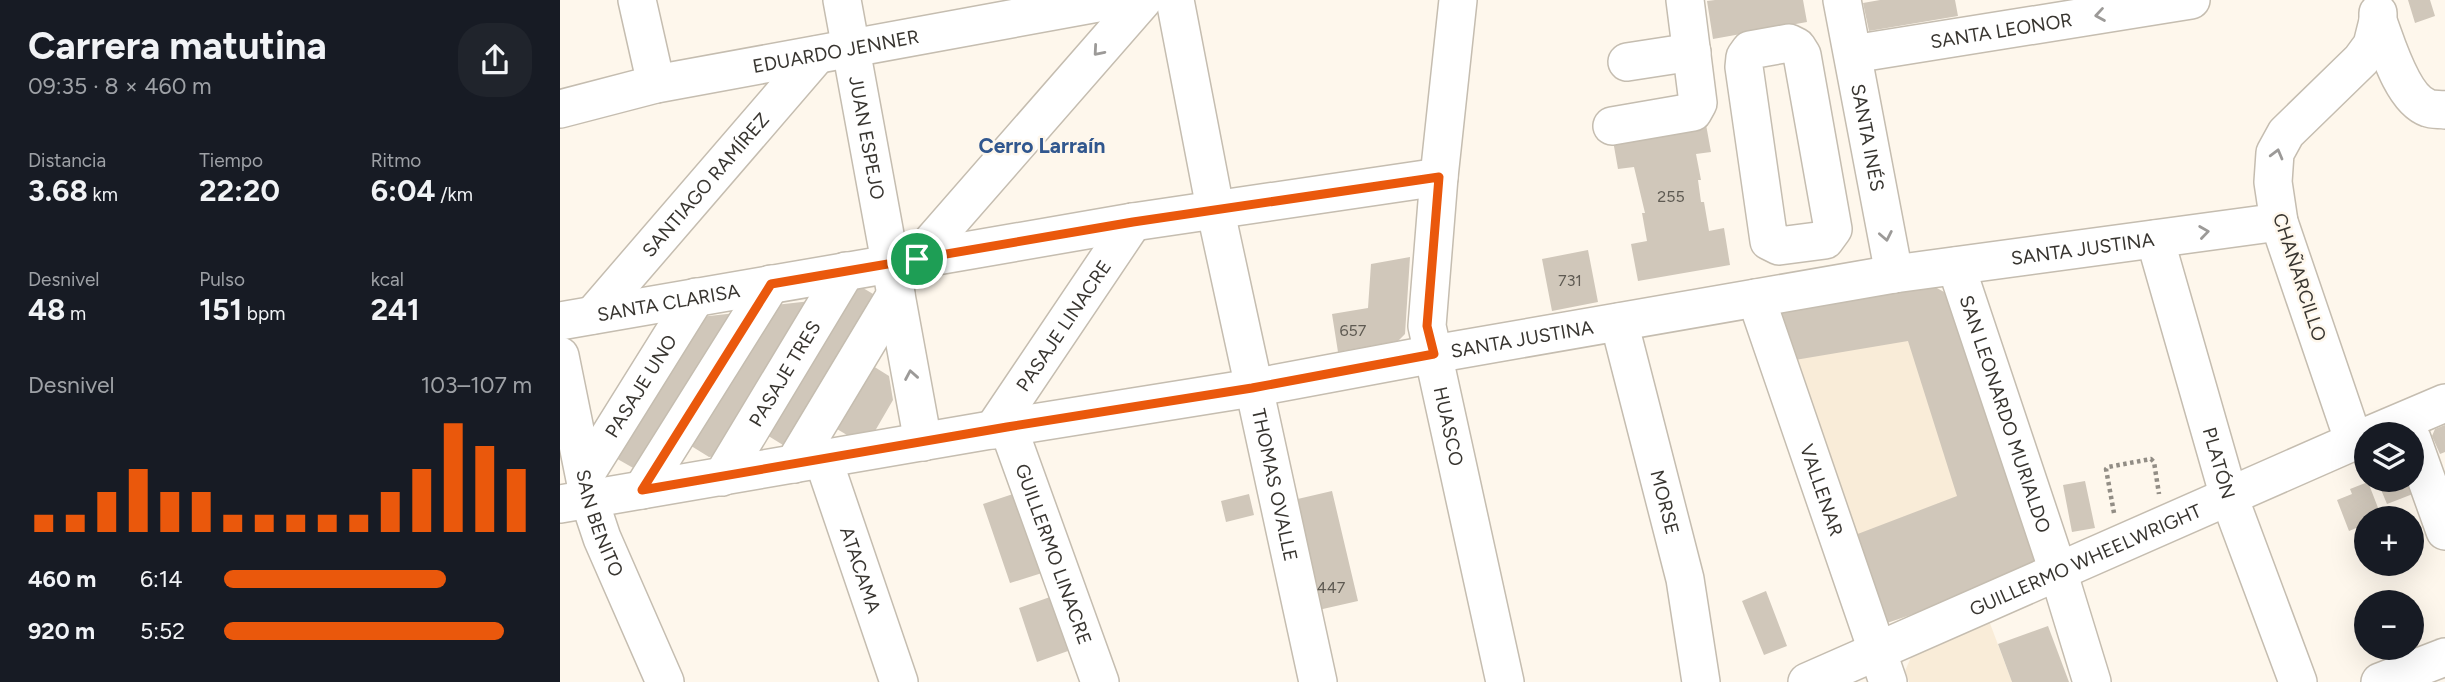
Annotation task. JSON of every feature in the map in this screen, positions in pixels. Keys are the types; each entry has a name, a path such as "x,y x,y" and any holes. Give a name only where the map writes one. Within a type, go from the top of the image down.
{"street":[{"path":"636,0 656,85"},
{"name":"JUAN ESPEJO","path":"842,0 834,52 901,272 923,442"},
{"name":"EDUARDO JENNER","path":"560,109 656,85 1114,0"},
{"path":"809,462 901,272 1143,0"},
{"name":"THOMAS OVALLE","path":"1175,0 1252,388 1318,682"},
{"name":"HUASCO","path":"1458,0 1439,177 1427,326 1505,682"},
{"path":"1612,126 1693,112 1698,103 1685,0"},
{"name":"SANTA INÉS","path":"1842,0 1894,274"},
{"name":"SANTA LEONOR","path":"1807,81 1854,62 2191,0"},
{"path":"2378,11 2400,76 2431,106"},
{"name":"CHAÑARCILLO","path":"2358,422 2279,222 2273,182 2275,153 2286,133 2367,52 2372,45 2378,11"},
{"path":"1788,43 1797,47 1802,55 1807,81 1832,229 1825,240 1779,246 1769,241 1744,67 1745,57 1750,50 1788,43"},
{"name":"SANTIAGO RAMÍREZ","path":"577,318 834,52"},
{"path":"1627,62 1692,52"},
{"name":"SANTA CLARISA","path":"577,318 846,271 901,272 1133,222 1439,177"},
{"name":"PASAJE LINACRE","path":"1003,421 1133,222"},
{"name":"SANTA JUSTINA","path":"578,493 642,490 722,477 923,442 1003,421 1252,388 1894,274 2279,222"},
{"name":"PLATÓN","path":"2155,239 2229,497 2298,682"},
{"name":"SAN LEONARDO MURIALDO","path":"1956,265 2092,682"},
{"name":"PASAJE TRES","path":"722,477 846,271"},
{"path":"642,490 771,284"},
{"name":"PASAJE UNO","path":"578,493 696,297"},
{"name":"VALLENAR","path":"1756,298 1882,667"},
{"name":"MORSE","path":"1619,322 1685,579 1701,682"},
{"name":"SAN BENITO","path":"560,356 578,493 602,538 665,682"},
{"name":"GUILLERMO WHEELWRIGHT","path":"2421,422 2445,403"},
{"name":"GUILLERMO LINACRE","path":"1003,421 1100,682"},
{"name":"GUILLERMO WHEELWRIGHT","path":"1807,682 1882,667 2058,571 2354,441"},
{"name":"ATACAMA","path":"809,462 899,682"},
{"path":"2424,473 2445,531"},
{"path":"2380,682 2445,657"}],"path":[{"path":"2121,545 2106,469 2108,467 2153,460 2164,526"}],"shaded area":[{"path":"1933,286 1957,299 2048,568 1884,624 1789,361"},
{"path":"1988,618 2012,682 1909,682 1905,671 1914,650"}],"building":[{"path":"1803,0 1807,22 1713,39 1707,1"},
{"path":"1880,0 1955,0 1958,16 1869,31 1863,3"},
{"path":"2408,0 2430,0 2435,16 2415,23"},
{"path":"1705,119 1711,152 1696,154 1701,180 1698,180 1701,202 1704,202 1709,231 1724,228 1730,265 1638,281 1631,244 1647,241 1642,213 1645,213 1634,167 1618,169 1612,135"},
{"path":"1588,250 1598,302 1552,311 1542,259"},
{"path":"1410,257 1405,334 1398,341 1338,352 1332,314 1368,308 1371,264"},
{"path":"1933,286 1957,299 2048,568 1884,624 1855,535 1957,496 1908,341 1789,361 1771,309"},
{"path":"863,288 885,301 797,443 783,445 762,432 852,289"},
{"path":"820,300 723,455 709,457 688,444 775,305"},
{"path":"745,312 635,469 614,457 700,317"},
{"path":"865,361 889,376 893,400 875,431 847,435 827,423"},
{"path":"2445,425 2445,452 2440,454 2432,436 2435,429"},
{"path":"2085,481 2095,528 2072,532 2063,485"},
{"path":"2354,487 2354,492 2372,492 2377,506 2354,506 2354,529 2349,531 2337,500 2352,494 2350,489"},
{"path":"1332,491 1358,601 1314,611 1289,501"},
{"path":"2382,492 2418,492 2387,504"},
{"path":"1016,493 1042,573 1010,583 983,504"},
{"path":"1249,494 1254,515 1226,522 1221,501"},
{"path":"1766,591 1787,646 1764,655 1742,601"},
{"path":"1050,597 1068,651 1037,662 1019,608"},
{"path":"2048,626 2069,682 2012,682 1998,644"}],"district":[{"name":"Cerro Larraín","path":"1042,146"}],"route":[{"path":"1439,177 1427,326 1434,354 1252,388 642,490 771,284 917,259 1215,208 1439,177"}]}
